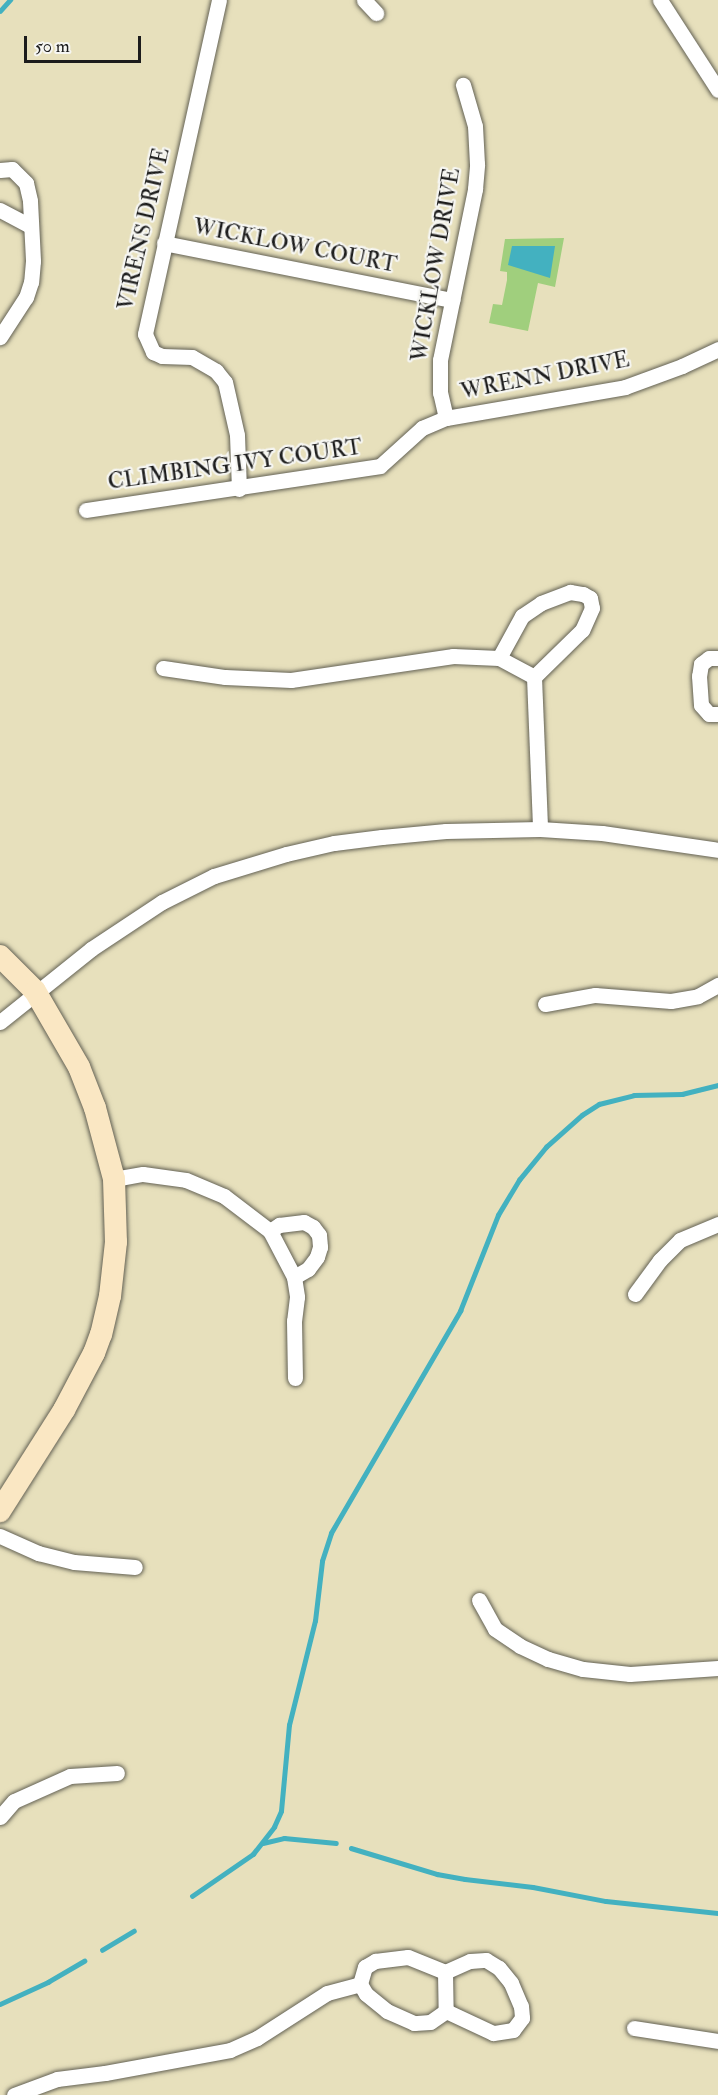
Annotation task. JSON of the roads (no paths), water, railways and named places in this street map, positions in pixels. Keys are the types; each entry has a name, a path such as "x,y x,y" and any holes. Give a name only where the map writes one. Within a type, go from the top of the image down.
{"street":[{"name":"VIRENS DRIVE","path":"219,0 145,334 153,352 162,356 192,357 216,371 225,382 237,435 239,489"},
{"path":"364,0 376,13"},
{"path":"660,0 718,90"},
{"name":"WICKLOW DRIVE","path":"446,418 439,377 475,189 477,164 475,126 464,85"},
{"path":"0,170 12,169 26,183 30,201 32,282 26,297 0,337"},
{"path":"0,210 30,226"},
{"name":"WICKLOW COURT","path":"164,243 452,300"},
{"name":"WRENN DRIVE","path":"446,418 626,387 682,366 718,349"},
{"name":"CLIMBING IVY COURT","path":"86,510 239,489 380,466 422,428 446,418"},
{"path":"499,658 522,616 541,603 570,592 583,594 590,598 592,608 582,630 534,677 540,829"},
{"path":"163,668 225,677 291,680 453,656 499,658 534,677"},
{"path":"718,658 709,658 700,664 699,676 702,705 710,714 718,714"},
{"path":"0,1022 35,991 153,907 214,876 246,865 334,843 446,831 540,829 602,833 718,850"},
{"path":"0,956 35,991 79,1067 95,1108 114,1179 114,1266 101,1334 64,1410 0,1511"},
{"path":"544,1004 595,994 670,1001 698,996 718,986"},
{"path":"114,1179 143,1174 186,1180 224,1196 270,1231 294,1277 297,1297 294,1321 295,1378"},
{"path":"270,1231 279,1225 304,1222 319,1234 320,1247 317,1257 308,1269 294,1277"},
{"path":"635,1294 660,1260 681,1240 718,1224"},
{"path":"0,1536 38,1552 74,1562 135,1567"},
{"path":"479,1600 495,1629 520,1646 548,1659 583,1669 630,1674 718,1668"},
{"path":"0,1817 14,1802 70,1776 117,1773"},
{"path":"408,1957 445,1972 470,1961 486,1960 499,1968 511,1983 521,2006 522,2018 513,2030 493,2033 446,2011 430,2022 414,2023 387,2011 366,1994 360,1984 365,1967 386,1959 408,1957"},
{"path":"445,1972 446,2011"},
{"path":"14,2095 57,2079 116,2072 230,2050 257,2038 327,1993 360,1984"},
{"path":"634,2028 718,2041"}],"water":[{"path":"512,246 555,246 550,278 508,265"}],"waterway":[{"path":"0,11 10,0"},
{"path":"192,1896 253,1854 274,1827 281,1811 289,1725 315,1621 322,1561 331,1533 460,1311 498,1215 519,1180 546,1147 582,1115 599,1104 634,1095 682,1094 718,1085"},
{"path":"263,1843 284,1838 336,1843"},
{"path":"351,1848 437,1874 465,1879 533,1887 606,1901 718,1913"},
{"path":"102,1950 134,1931"},
{"path":"0,2004 48,1982 84,1961"}]}
